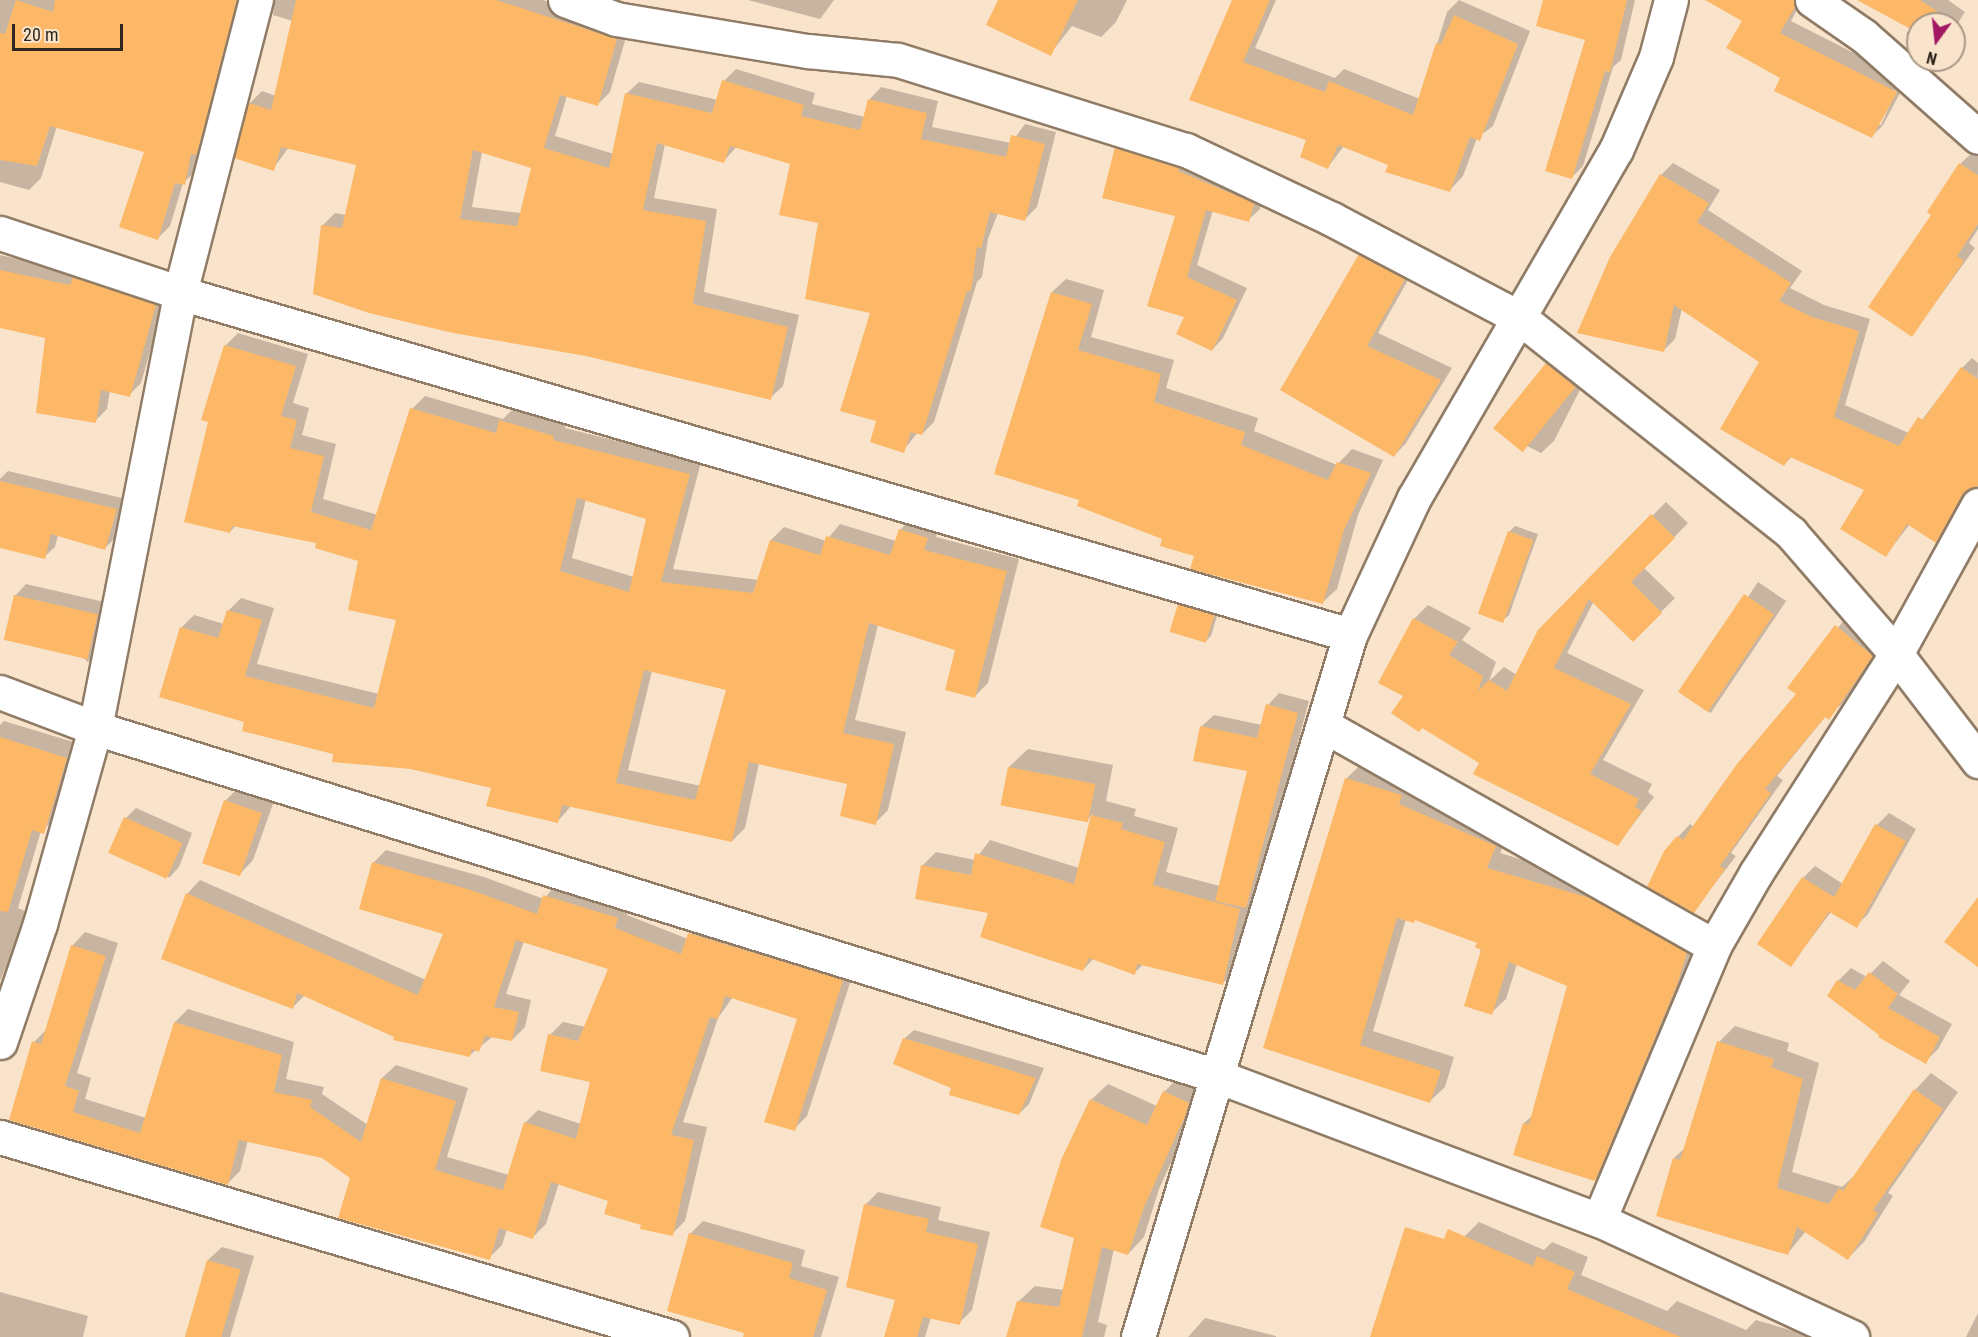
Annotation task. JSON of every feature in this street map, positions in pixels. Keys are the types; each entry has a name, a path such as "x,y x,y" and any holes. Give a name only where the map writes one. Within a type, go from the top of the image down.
{"street":[{"path":"0,1042 40,924 95,728 180,292 256,0"},
{"path":"565,0 616,19 808,51 898,60 1186,150 1332,219 1520,318 1791,533 1896,654 1978,761"},
{"path":"1138,1337 1350,635 1414,498 1616,150 1656,57 1671,0"},
{"path":"1812,0 1864,36 1978,137"},
{"path":"0,233 180,292 1350,635"},
{"path":"1599,1220 1714,946 1756,873 1896,654 1978,505"},
{"path":"0,692 95,728 1217,1076 1599,1220 1852,1337"},
{"path":"1323,725 1714,946"},
{"path":"0,1137 672,1337"}],"building":[{"path":"16,0 53,12 55,0 237,0 199,146 196,155 191,154 185,185 175,183 158,240 119,227 144,152 50,126 37,166 0,160 0,33 5,34"},
{"path":"296,0 496,0 617,39 598,106 560,95 544,148 609,168 625,93 712,113 722,80 804,105 801,116 860,130 868,99 927,113 921,139 1006,157 1011,135 1045,144 1025,221 990,212 981,248 977,247 971,291 967,291 922,435 911,432 904,453 870,442 876,421 840,411 870,313 805,299 818,223 779,215 790,164 730,146 724,163 657,143 643,210 706,221 693,304 788,327 771,400 586,356 453,333 369,313 313,294 321,225 342,228 356,165 281,147 274,171 234,158 249,103 271,110","holes":["473,150 531,168 517,226 460,219"]},
{"path":"998,0 1078,0 1051,56 986,25"},
{"path":"1232,0 1270,0 1243,62 1325,92 1329,81 1413,115 1436,43 1441,44 1454,15 1518,44 1480,141 1470,137 1450,192 1385,172 1388,165 1338,145 1328,169 1300,157 1306,140 1189,100"},
{"path":"1543,0 1627,0 1610,72 1605,71 1572,179 1545,171 1585,40 1536,26"},
{"path":"1705,0 1794,0 1795,7 1780,33 1897,92 1872,138 1774,91 1780,78 1726,48 1742,21"},
{"path":"1857,0 1920,0 1938,12 1906,12 1906,27"},
{"path":"1115,147 1179,167 1178,171 1254,203 1249,222 1206,210 1187,277 1237,300 1212,351 1176,334 1184,317 1147,306 1175,216 1102,198"},
{"path":"1959,163 1978,175 1978,224 1957,256 1964,261 1912,337 1868,307 1931,215 1927,212"},
{"path":"1660,174 1709,203 1697,222 1791,283 1779,301 1812,317 1859,331 1834,417 1899,446 1918,417 1923,420 1961,367 1978,379 1978,486 1962,495 1936,543 1907,524 1886,557 1840,529 1864,490 1790,457 1784,466 1720,429 1759,362 1674,305 1664,352 1577,333 1610,257"},
{"path":"1359,254 1405,279 1367,346 1441,380 1394,457 1280,390"},
{"path":"0,270 70,285 73,277 156,305 130,397 101,390 96,423 36,413 45,338 0,328"},
{"path":"1051,292 1092,304 1078,350 1161,374 1154,402 1245,432 1241,445 1328,480 1337,462 1371,473 1344,530 1323,604 1190,569 1194,556 1160,546 1162,539 1077,506 1079,500 994,474"},
{"path":"224,345 296,366 281,416 297,420 290,448 324,456 311,512 371,530 410,408 496,433 499,420 554,436 553,440 690,474 661,582 753,593 770,540 820,555 826,536 890,555 899,529 928,538 924,550 1007,571 975,698 945,690 955,650 869,623 843,733 894,744 876,825 840,816 847,784 749,762 732,842 562,805 558,823 486,806 491,788 411,769 332,762 333,754 242,731 244,722 159,697 180,627 218,638 227,610 262,620 245,676 374,708 396,620 348,610 358,561 315,548 316,543 232,526 230,533 184,522 208,422 201,420","holes":["577,498 646,519 629,592 560,571","644,670 726,690 695,800 616,783"]},
{"path":"1546,363 1576,387 1523,452 1493,428"},
{"path":"0,481 117,509 105,550 51,534 45,559 0,548"},
{"path":"1651,514 1675,538 1631,582 1662,613 1633,642 1589,599 1554,668 1631,704 1590,774 1639,799 1635,807 1642,811 1618,846 1473,774 1479,763 1422,728 1419,732 1391,713 1403,696 1378,683 1413,618 1458,642 1449,655 1483,676 1478,691 1489,680 1507,691 1538,630"},
{"path":"1508,531 1533,540 1503,623 1478,614"},
{"path":"1744,594 1774,614 1708,712 1678,692"},
{"path":"14,595 98,614 87,659 4,640"},
{"path":"1178,604 1214,615 1206,643 1170,632"},
{"path":"1835,625 1873,656 1829,720 1825,717 1765,789 1771,793 1720,866 1725,869 1694,913 1647,887 1664,851 1677,836 1683,840 1737,764 1796,694 1787,688"},
{"path":"1266,704 1298,713 1246,908 1215,901 1247,771 1193,761 1200,726 1257,738"},
{"path":"0,737 67,758 44,834 32,830 8,912 0,911"},
{"path":"1008,767 1095,784 1088,822 1001,805"},
{"path":"1345,778 1402,795 1399,804 1496,846 1487,868 1590,898 1687,952 1677,985 1595,1181 1513,1155 1523,1123 1529,1124 1567,986 1509,962 1492,1015 1464,1006 1481,950 1475,947 1477,943 1415,920 1414,923 1397,918 1360,1045 1441,1071 1430,1103 1263,1048"},
{"path":"224,800 262,813 240,876 202,863"},
{"path":"1091,815 1123,823 1121,829 1165,842 1153,885 1240,909 1223,985 1137,964 1135,975 1089,958 1083,971 980,937 988,913 915,899 921,865 971,875 975,853 1074,884"},
{"path":"124,817 182,843 167,879 108,853"},
{"path":"1875,824 1906,841 1857,928 1829,912 1791,967 1757,944 1802,877 1834,897"},
{"path":"372,862 471,890 537,914 543,895 618,918 615,928 681,954 688,933 843,980 795,1131 764,1122 797,1019 725,996 718,1019 710,1017 671,1135 694,1140 673,1236 640,1229 641,1225 604,1214 608,1201 551,1182 533,1239 499,1228 490,1260 338,1218 350,1178 322,1158 239,1140 228,1185 9,1120 32,1041 41,1044 71,945 106,956 65,1086 79,1091 73,1112 140,1133 174,1022 282,1055 274,1092 312,1100 310,1107 361,1142 381,1078 456,1101 435,1170 503,1190 524,1122 576,1139 590,1082 540,1071 548,1034 578,1041 608,969 516,940 494,1007 519,1012 512,1041 485,1036 479,1052 472,1049 470,1057 393,1040 394,1037 297,993 293,1009 161,959 186,893 418,995 443,934 359,909"},
{"path":"1978,897 1978,967 1944,942"},
{"path":"1869,972 1898,994 1888,1008 1940,1037 1926,1064 1878,1037 1879,1035 1827,996 1837,980 1855,990"},
{"path":"903,1038 1036,1078 1019,1115 949,1095 951,1088 893,1064"},
{"path":"1717,1041 1774,1059 1771,1067 1803,1079 1777,1188 1829,1204 1839,1188 1843,1191 1914,1089 1943,1109 1873,1210 1878,1213 1848,1260 1797,1227 1788,1255 1656,1216 1673,1158 1680,1160"},
{"path":"1163,1091 1189,1103 1185,1116 1144,1207 1128,1255 1102,1247 1082,1337 1006,1337 1017,1301 1059,1307 1074,1238 1040,1227 1061,1160 1090,1099 1147,1125"},
{"path":"864,1204 929,1219 926,1232 978,1244 960,1325 923,1317 917,1337 884,1337 895,1300 846,1287"},
{"path":"1405,1227 1444,1239 1448,1229 1533,1266 1537,1256 1575,1272 1567,1289 1681,1337 1370,1337"},
{"path":"689,1233 793,1263 789,1278 827,1290 813,1337 743,1337 744,1333 667,1311"},
{"path":"207,1260 241,1270 221,1337 185,1337"}]}
